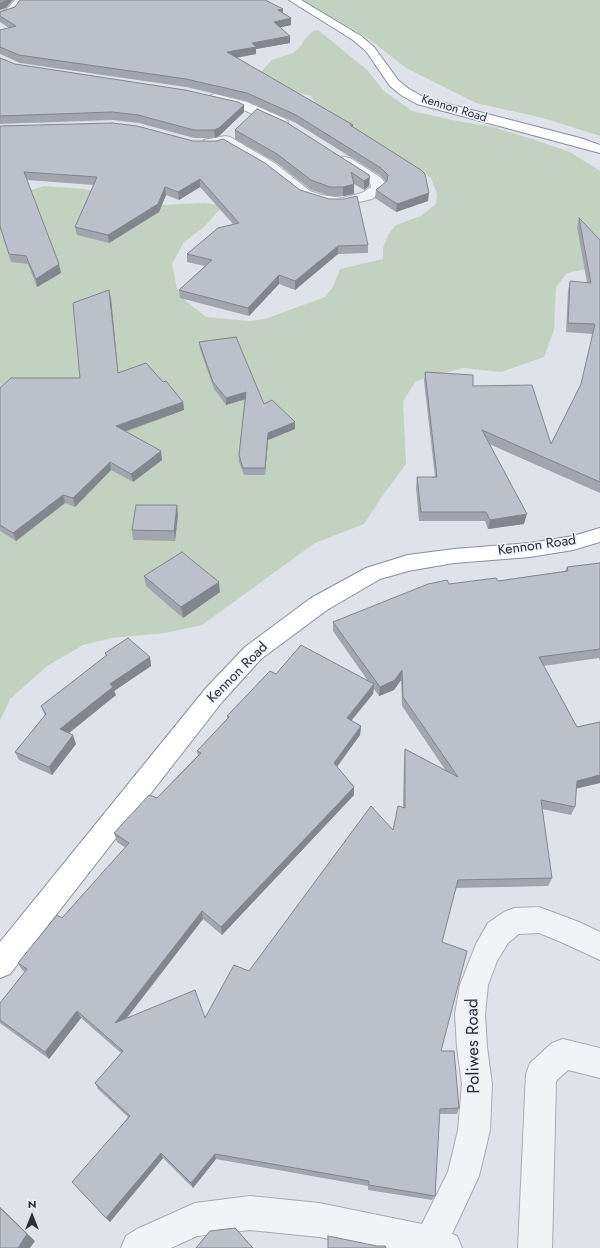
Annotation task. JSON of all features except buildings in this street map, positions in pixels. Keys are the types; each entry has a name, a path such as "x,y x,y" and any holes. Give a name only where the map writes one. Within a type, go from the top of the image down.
{"highway":[{"name":"Kennon Road","path":"294,0 357,38 370,49 394,83 405,92 421,100 456,111 575,141 600,149"},
{"name":"Kennon Road","path":"0,964 214,695 253,653 307,612 373,573 408,563 454,556 530,550 573,543 600,535"}],"street":[{"path":"0,16 12,10 20,0"},
{"path":"204,96 227,101 256,111 291,127"},
{"path":"245,121 256,111"},
{"path":"199,143 216,143 225,140 235,130"},
{"path":"225,140 271,167 305,194 318,199 343,202 367,196 378,189 379,184 375,180 336,156"},
{"name":"Poliwes Road","path":"138,1248 149,1240 196,1220 250,1213 319,1220 434,1246 463,1176 474,1130 477,1084 472,1047 470,1014 474,985 486,954 498,933 514,922 539,920 569,931 600,946"},
{"path":"535,1248 541,1074 563,1054 600,1063"}],"green space":[{"path":"302,0 600,0 600,136 543,118 476,103 406,68 369,39"},
{"path":"318,30 367,70 384,91 412,111 493,127 535,140 570,152 600,171 600,266 567,273 556,287 554,330 544,357 501,372 463,368 416,381 403,401 406,464 364,524 315,543 202,625 165,633 111,638 83,645 47,666 10,699 0,721 0,200 44,186 84,189 127,200 162,205 205,203 223,206 204,227 184,242 172,264 177,289 186,301 206,317 250,321 265,319 325,297 333,287 340,269 383,259 383,248 388,235 396,225 421,216 436,204 437,194 431,178 403,158 383,150 316,104 311,96 278,88 258,90 238,99 219,96 231,83 259,74 272,60 293,53 301,46 305,39 313,31"}]}
